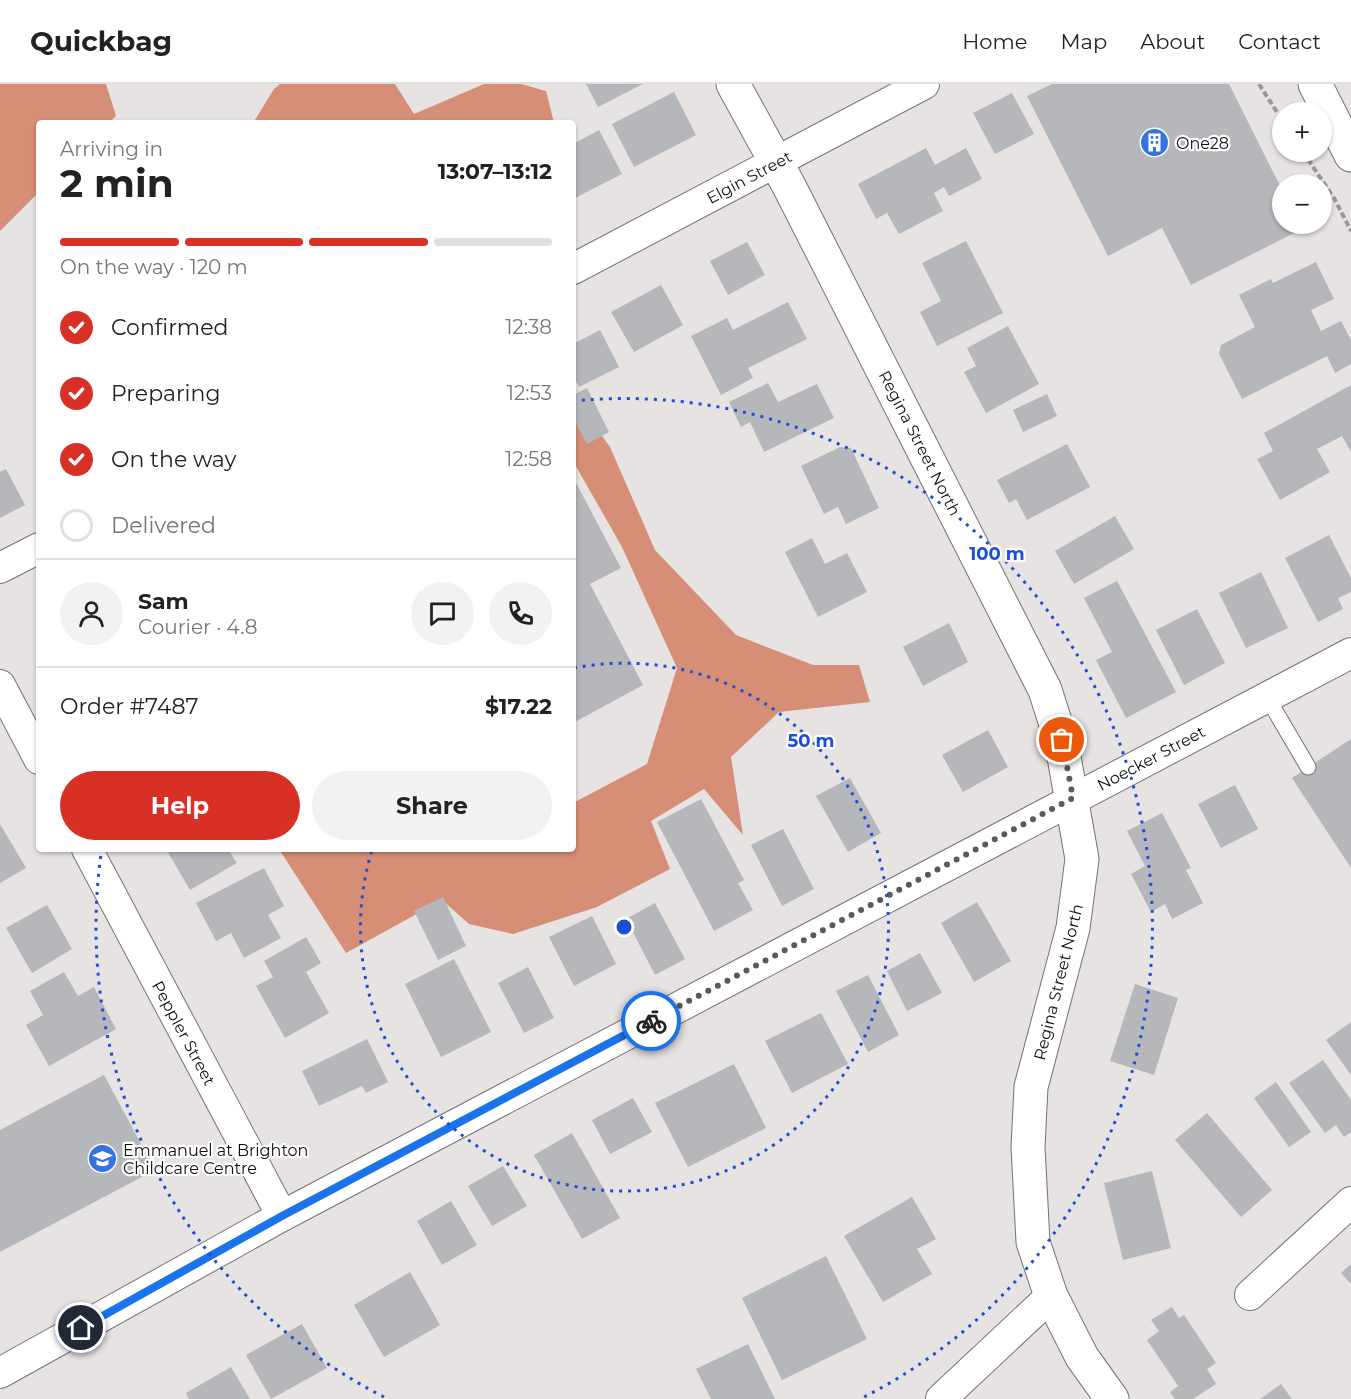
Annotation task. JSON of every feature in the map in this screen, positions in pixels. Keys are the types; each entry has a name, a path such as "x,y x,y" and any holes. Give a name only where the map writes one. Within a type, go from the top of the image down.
{"street":[{"name":"Regina Street North","path":"733,84 777,163 1045,690 1062,740 1082,859 1080,893 1073,928 1031,1087 1028,1148 1033,1242 1051,1296 1082,1357 1112,1399"},
{"name":"Elgin Street","path":"576,267 924,84"},
{"path":"1315,84 1351,155"},
{"path":"0,568 36,550"},
{"name":"Noecker Street","path":"0,1373 282,1216 1351,653"},
{"path":"0,685 36,753"},
{"name":"Peppler Street","path":"89,852 282,1216"},
{"path":"1250,1295 1351,1202"},
{"path":"941,1399 1051,1296"}],"lane":[{"path":"1267,697 1308,767"}],"path":[{"path":"1259,84 1272,104"},
{"path":"1310,162 1334,198 1351,231"}],"shaded area":[{"path":"0,84 106,84 116,116 112,120 36,120 36,195 0,231"},
{"path":"280,84 395,84 414,114 484,84 521,84 546,91 553,120 255,120 274,89"},
{"path":"576,400 610,447 655,550 736,635 813,665 859,665 870,702 779,712 731,757 743,835 704,789 651,821 670,869 597,907 513,934 469,924 442,900 346,953 281,852 576,852 576,801 647,764 677,668 622,547 576,466"}],"building":[{"path":"586,84 643,84 598,107"},
{"name":"One28","path":"1052,84 1229,84 1274,174 1272,174 1272,234 1292,234 1191,285 1162,228 1108,256 1027,96"},
{"path":"674,92 696,135 634,167 612,124"},
{"path":"1012,93 1034,134 995,154 973,113"},
{"path":"599,130 622,174 576,197 576,142"},
{"path":"926,148 935,165 966,148 982,179 949,196 944,187 934,193 943,211 899,234 887,213 876,219 858,184"},
{"path":"966,241 1003,313 937,346 920,312 941,301 922,263"},
{"path":"747,242 765,275 728,295 710,261"},
{"path":"1316,262 1334,299 1311,310 1321,331 1341,321 1351,340 1351,364 1335,373 1327,356 1242,399 1219,354 1221,345 1255,327 1239,295 1271,279 1273,283"},
{"path":"661,285 683,325 634,352 611,312"},
{"path":"788,302 807,339 748,368 753,378 721,395 691,336 727,318 733,330"},
{"path":"1008,326 1039,384 986,413 964,372 976,366 967,348"},
{"path":"600,330 619,367 579,387 576,382 576,342"},
{"path":"768,383 778,402 817,384 834,418 764,452 750,422 741,427 729,402"},
{"path":"1351,385 1351,452 1342,436 1317,449 1330,472 1280,500 1257,459 1273,451 1264,433"},
{"path":"587,388 609,432 587,444 576,424 576,394"},
{"path":"1047,394 1057,416 1023,432 1013,410"},
{"path":"1067,444 1090,487 1027,520 1016,499 1009,503 997,480"},
{"path":"840,447 851,448 879,508 846,524 838,507 824,514 801,466"},
{"path":"6,469 25,505 0,518 0,472"},
{"path":"576,483 621,568 590,584 643,685 576,721"},
{"path":"1115,516 1134,549 1074,584 1055,551"},
{"path":"1329,535 1351,578 1351,592 1338,598 1343,609 1318,622 1285,558"},
{"path":"812,538 825,564 847,553 867,592 818,617 785,552"},
{"path":"1261,572 1288,628 1246,648 1219,593"},
{"path":"1117,581 1176,692 1126,718 1096,660 1112,652 1084,598"},
{"path":"1197,609 1225,663 1184,685 1156,630"},
{"path":"949,623 968,662 923,686 903,647"},
{"path":"988,730 1008,767 963,792 942,755"},
{"path":"1351,739 1351,868 1292,778"},
{"path":"850,778 881,833 848,852 816,796"},
{"path":"1235,785 1258,829 1221,848 1198,804"},
{"path":"701,799 744,880 738,883 753,910 714,931 657,822"},
{"path":"1162,813 1191,868 1186,870 1203,903 1172,919 1165,904 1151,912 1131,874 1145,866 1127,831"},
{"path":"0,824 26,868 0,883"},
{"path":"783,829 814,889 782,906 751,845"},
{"path":"168,852 230,852 237,863 190,890"},
{"path":"264,868 284,906 268,915 281,938 244,958 231,933 216,941 196,903"},
{"path":"443,897 466,946 438,960 414,911"},
{"path":"977,902 1011,961 974,982 941,923"},
{"path":"655,903 685,959 655,975 626,919"},
{"path":"47,905 72,949 32,973 6,928"},
{"path":"592,916 616,964 574,986 549,937"},
{"path":"306,937 321,963 306,972 329,1013 285,1038 256,986 273,977 264,961"},
{"path":"920,953 942,993 907,1011 887,971"},
{"path":"454,959 491,1032 441,1057 405,984"},
{"path":"528,967 554,1018 524,1033 498,983"},
{"path":"64,972 78,996 94,987 116,1029 49,1066 26,1025 43,1015 30,991"},
{"path":"868,975 899,1035 868,1052 836,991"},
{"path":"1135,984 1178,998 1154,1075 1110,1061"},
{"path":"821,1013 848,1064 792,1093 765,1041"},
{"path":"1351,1022 1351,1075 1326,1040"},
{"path":"367,1039 388,1082 366,1093 362,1086 319,1106 302,1071"},
{"path":"1323,1060 1351,1100 1351,1132 1344,1137 1336,1125 1325,1133 1289,1083"},
{"path":"734,1064 766,1128 688,1167 655,1103"},
{"path":"104,1075 155,1170 0,1252 0,1130"},
{"path":"1276,1082 1311,1132 1289,1147 1254,1098"},
{"path":"633,1098 652,1132 610,1154 592,1120"},
{"path":"1207,1113 1272,1190 1241,1217 1175,1140"},
{"path":"572,1133 620,1218 582,1239 534,1155"},
{"path":"503,1166 527,1206 492,1226 468,1186"},
{"path":"1152,1171 1171,1248 1123,1260 1104,1183"},
{"path":"912,1197 936,1239 917,1249 932,1274 883,1302 844,1236"},
{"path":"451,1201 477,1245 442,1265 417,1221"},
{"path":"826,1256 867,1339 782,1380 742,1298"},
{"path":"1351,1264 1351,1284 1341,1273"},
{"path":"410,1272 440,1325 384,1357 354,1305"},
{"path":"1172,1307 1179,1318 1184,1315 1216,1363 1207,1369 1216,1384 1193,1399 1175,1399 1170,1392 1178,1386 1147,1340 1159,1331 1151,1320"},
{"path":"302,1324 327,1368 271,1399 246,1355"},
{"path":"748,1344 775,1399 711,1399 696,1369"},
{"path":"231,1367 250,1399 189,1399 186,1393"},
{"path":"1281,1384 1292,1399 1260,1399"}],"way so far":[{"path":"651,1021 1024,824 1040,818 1073,798 1062,740"}],"place":[{"name":"One28","path":"1155,143"},
{"name":"Emmanuel at Brighton Childcare Centre","path":"102,1159"}],"route":[{"path":"81,1328 282,1216 651,1021"}]}
